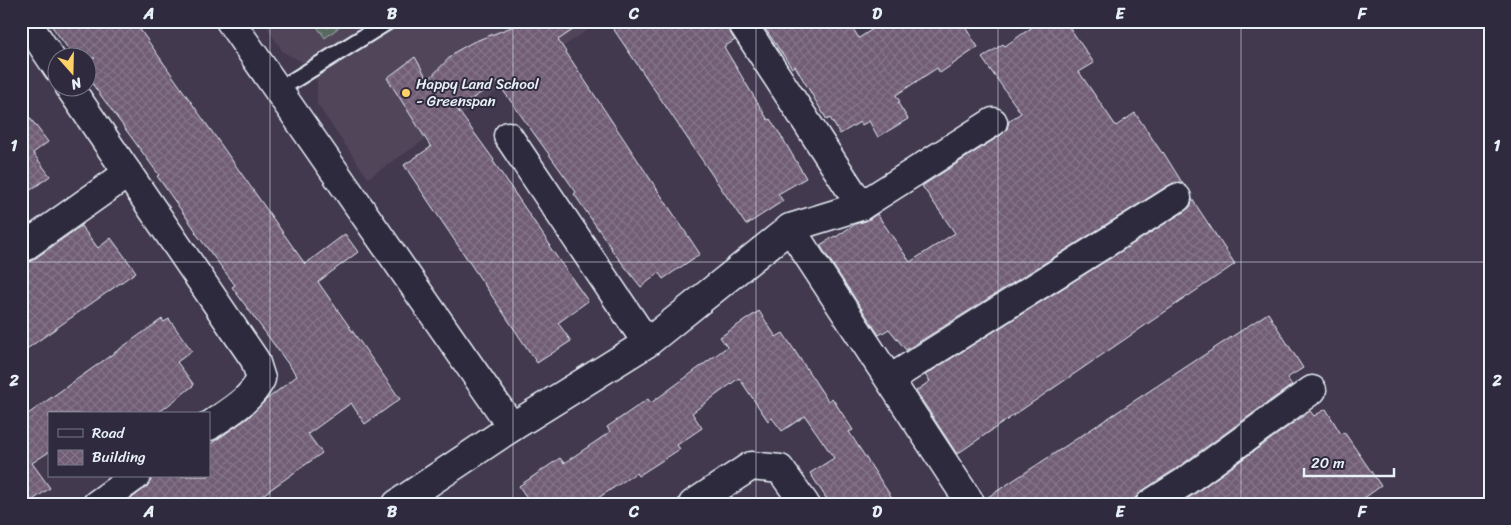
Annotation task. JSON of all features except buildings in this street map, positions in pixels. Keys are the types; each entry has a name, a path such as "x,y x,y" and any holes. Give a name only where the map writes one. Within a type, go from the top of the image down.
{"street":[{"path":"26,21 48,54"},
{"path":"230,21 512,427"},
{"path":"741,21 861,206"},
{"path":"77,98 255,360 261,378 255,391 210,425"},
{"path":"397,504 512,427 647,343 790,228 861,206 993,122"},
{"path":"508,136 647,343"},
{"path":"21,249 128,173"},
{"path":"890,379 1176,198"},
{"path":"790,228 971,504"},
{"path":"1150,504 1312,390"},
{"path":"694,504 751,466 780,469 805,504"},
{"path":"97,504 133,478"}],"lane":[{"path":"278,90 389,21"}],"shaded area":[{"name":"Happy Land School - Greenspan","path":"263,21 601,21 368,178 317,104 317,81 302,62 283,52"}],"green space":[{"path":"313,21 347,21 325,38"}],"place":[{"name":"Happy Land School - Greenspan","path":"406,93"}]}
